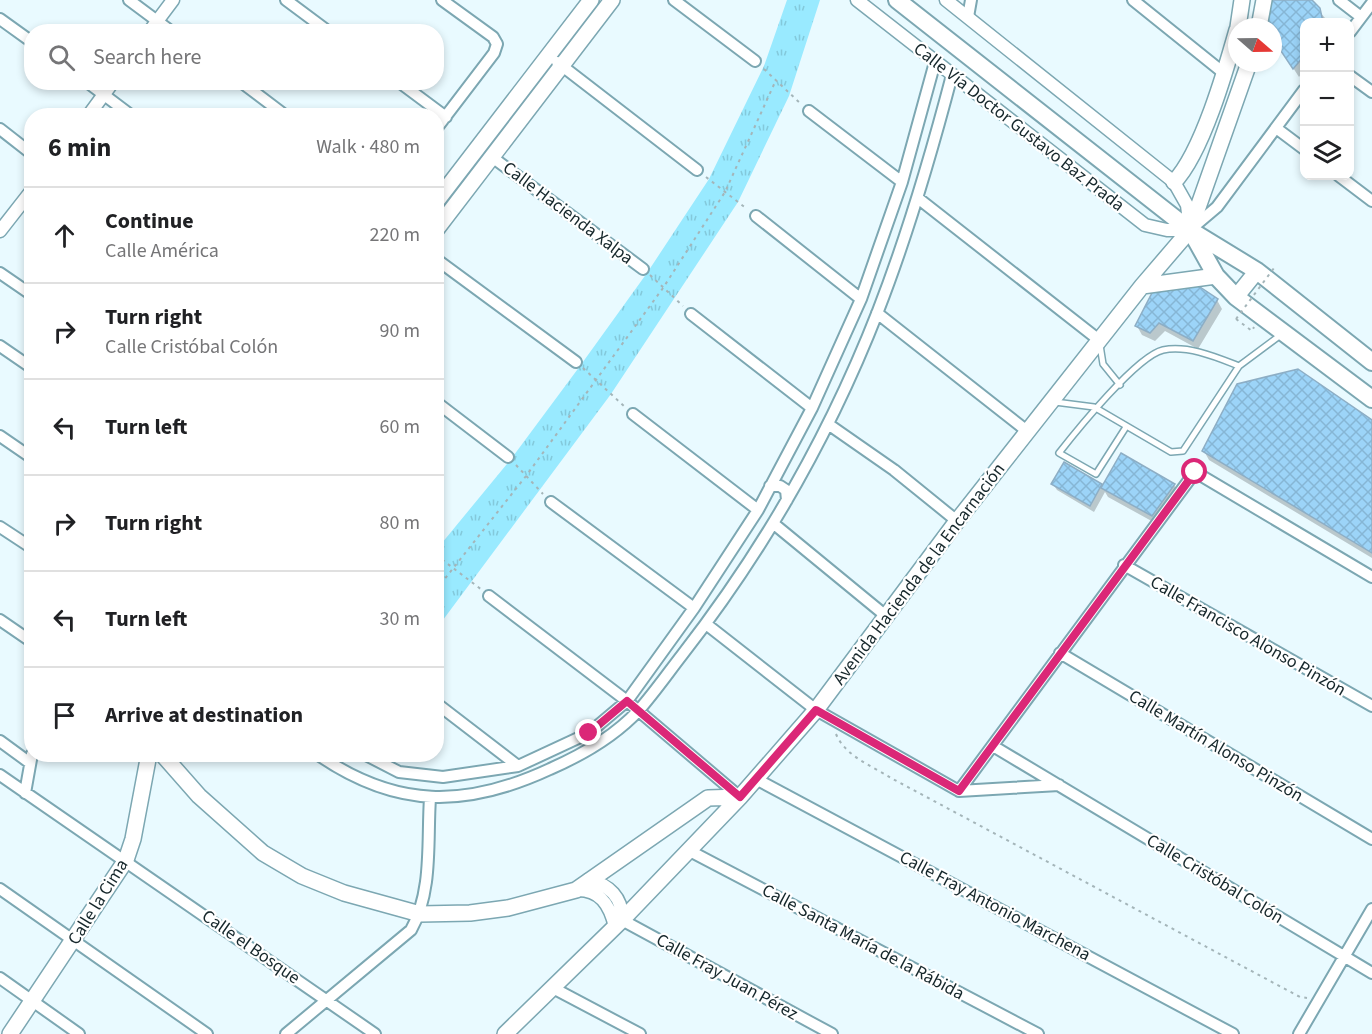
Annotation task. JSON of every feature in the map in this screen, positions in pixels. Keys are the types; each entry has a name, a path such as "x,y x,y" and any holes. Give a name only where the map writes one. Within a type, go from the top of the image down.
{"main road":[{"path":"444,192 591,0"},
{"path":"444,220 612,0"},
{"name":"Calle Vía Doctor Gustavo Baz Prada","path":"897,0 1190,230 1257,271 1372,362"},
{"path":"1239,18 1242,0 1264,1 1261,18"},
{"path":"1174,182 1185,168 1228,62"},
{"path":"1190,230 1246,72"},
{"name":"Calle Vía Doctor Gustavo Baz Prada","path":"1190,230 1216,276 1236,297 1372,399"},
{"name":"Avenida Hacienda de la Encarnación","path":"505,1034 618,923 756,779 823,714 886,616 957,521 1142,286 1190,230"},
{"path":"1236,297 1257,271"},
{"path":"1142,286 1216,276"},
{"name":"Calle la Cima","path":"10,1034 126,860 134,839 148,762"},
{"path":"169,762 206,803 263,853 302,876 344,893 420,914 470,913 508,908 576,890 708,798 740,797"}],"street":[{"path":"129,0 161,24"},
{"path":"155,24 173,0"},
{"path":"286,0 318,24"},
{"path":"442,0 493,37 497,44 494,53 444,119"},
{"path":"674,0 755,61"},
{"name":"Calle Vía Doctor Gustavo Baz Prada","path":"857,0 1145,225 1167,230 1190,230 1187,205 1174,182 947,0"},
{"path":"968,17 971,0"},
{"path":"1133,0 1225,74"},
{"path":"1339,0 1361,17"},
{"path":"1354,27 1372,3"},
{"path":"0,19 24,36"},
{"path":"550,56 697,170"},
{"path":"380,762 399,772 443,777 518,766 589,733 627,701 694,609 758,510 812,408 861,299 902,182 935,62"},
{"path":"328,762 367,781 401,793 430,798 472,796 519,784 570,761 603,741 638,711 706,624 774,524 828,424 877,313 919,199 952,75"},
{"path":"1354,79 1372,92"},
{"path":"97,90 121,108"},
{"path":"94,108 107,90"},
{"path":"252,90 275,108"},
{"path":"410,90 434,108"},
{"name":"Avenida Hacienda de la Encarnación","path":"1190,230 1217,207 1300,97"},
{"path":"809,111 902,182"},
{"path":"1276,128 1300,145"},
{"path":"0,129 24,148"},
{"name":"Calle Hacienda Xalpa","path":"492,157 643,269"},
{"path":"1344,180 1372,201"},
{"path":"919,199 1099,340"},
{"path":"0,231 24,200"},
{"path":"756,216 861,299"},
{"path":"887,225 907,232"},
{"path":"444,265 576,362"},
{"path":"0,273 24,290"},
{"path":"877,313 1027,431"},
{"path":"691,314 812,408"},
{"path":"0,346 24,362"},
{"path":"444,408 508,457"},
{"path":"633,414 758,510"},
{"path":"828,424 894,470 957,521"},
{"path":"800,430 803,440 810,445 817,443"},
{"path":"0,436 24,452"},
{"path":"959,791 1195,472 1372,577"},
{"path":"770,486 780,486 786,490 787,500"},
{"path":"551,502 694,609"},
{"path":"774,524 886,616"},
{"path":"0,527 24,544"},
{"name":"Calle Francisco Alonso Pinzón","path":"1124,565 1372,706"},
{"path":"489,596 627,701 740,797"},
{"path":"0,620 24,636"},
{"path":"706,624 823,714 959,791 1059,785"},
{"name":"Calle Martín Alonso Pinzón","path":"1060,653 1372,839"},
{"path":"444,709 518,766"},
{"path":"0,741 24,755"},
{"name":"Calle Cristóbal Colón","path":"993,746 1372,973"},
{"path":"26,793 31,762"},
{"path":"0,775 126,860"},
{"name":"Calle Fray Antonio Marchena","path":"756,779 1233,1034"},
{"path":"286,1034 411,930 420,914 425,891 430,798"},
{"name":"Calle Santa María de la Rábida","path":"688,850 1038,1034"},
{"name":"Calle el Bosque","path":"126,860 375,1034"},
{"path":"588,880 601,884 616,896 622,908 618,923"},
{"path":"0,889 207,1034"},
{"path":"576,890 585,890 602,897 618,923"},
{"path":"1299,1034 1372,909"},
{"name":"Calle Fray Juan Pérez","path":"618,923 832,1034"},
{"path":"0,978 79,1034"},
{"path":"553,988 640,1034"}],"lane":[{"path":"1050,402 1094,407 1171,452 1183,451 1239,366 1282,333"},
{"path":"1099,340 1103,364 1120,385"},
{"path":"1126,427 1096,474 1059,453 1094,407 1148,357 1169,349 1206,353 1239,366"}],"path":[{"path":"755,61 809,111"},
{"path":"444,580 526,476 663,288 725,192 776,80"},
{"path":"697,170 756,216"},
{"path":"1252,331 1236,320 1274,268"},
{"path":"643,269 691,314"},
{"path":"576,362 633,414"},
{"path":"508,457 551,502"},
{"path":"444,561 489,596"},
{"path":"823,714 840,744 891,778 1300,997 1311,998 1323,992"}],"green space":[{"path":"787,0 820,0 789,96 738,202 611,394 444,619 444,540 511,459 647,273 709,179 764,66"}],"building":[{"path":"1271,0 1312,0 1320,8 1322,18 1300,18 1300,61 1293,69 1282,52 1282,18 1268,18"},
{"path":"1194,283 1218,299 1193,341 1159,323 1150,333 1135,326 1153,291"},
{"path":"1298,369 1372,420 1372,553 1202,451 1237,384"},
{"path":"1121,453 1175,484 1152,516 1101,488"},
{"path":"1064,462 1102,484 1090,506 1051,484"}],"route":[{"path":"589,733 627,701 740,797 816,710 959,791 1195,472"}]}
